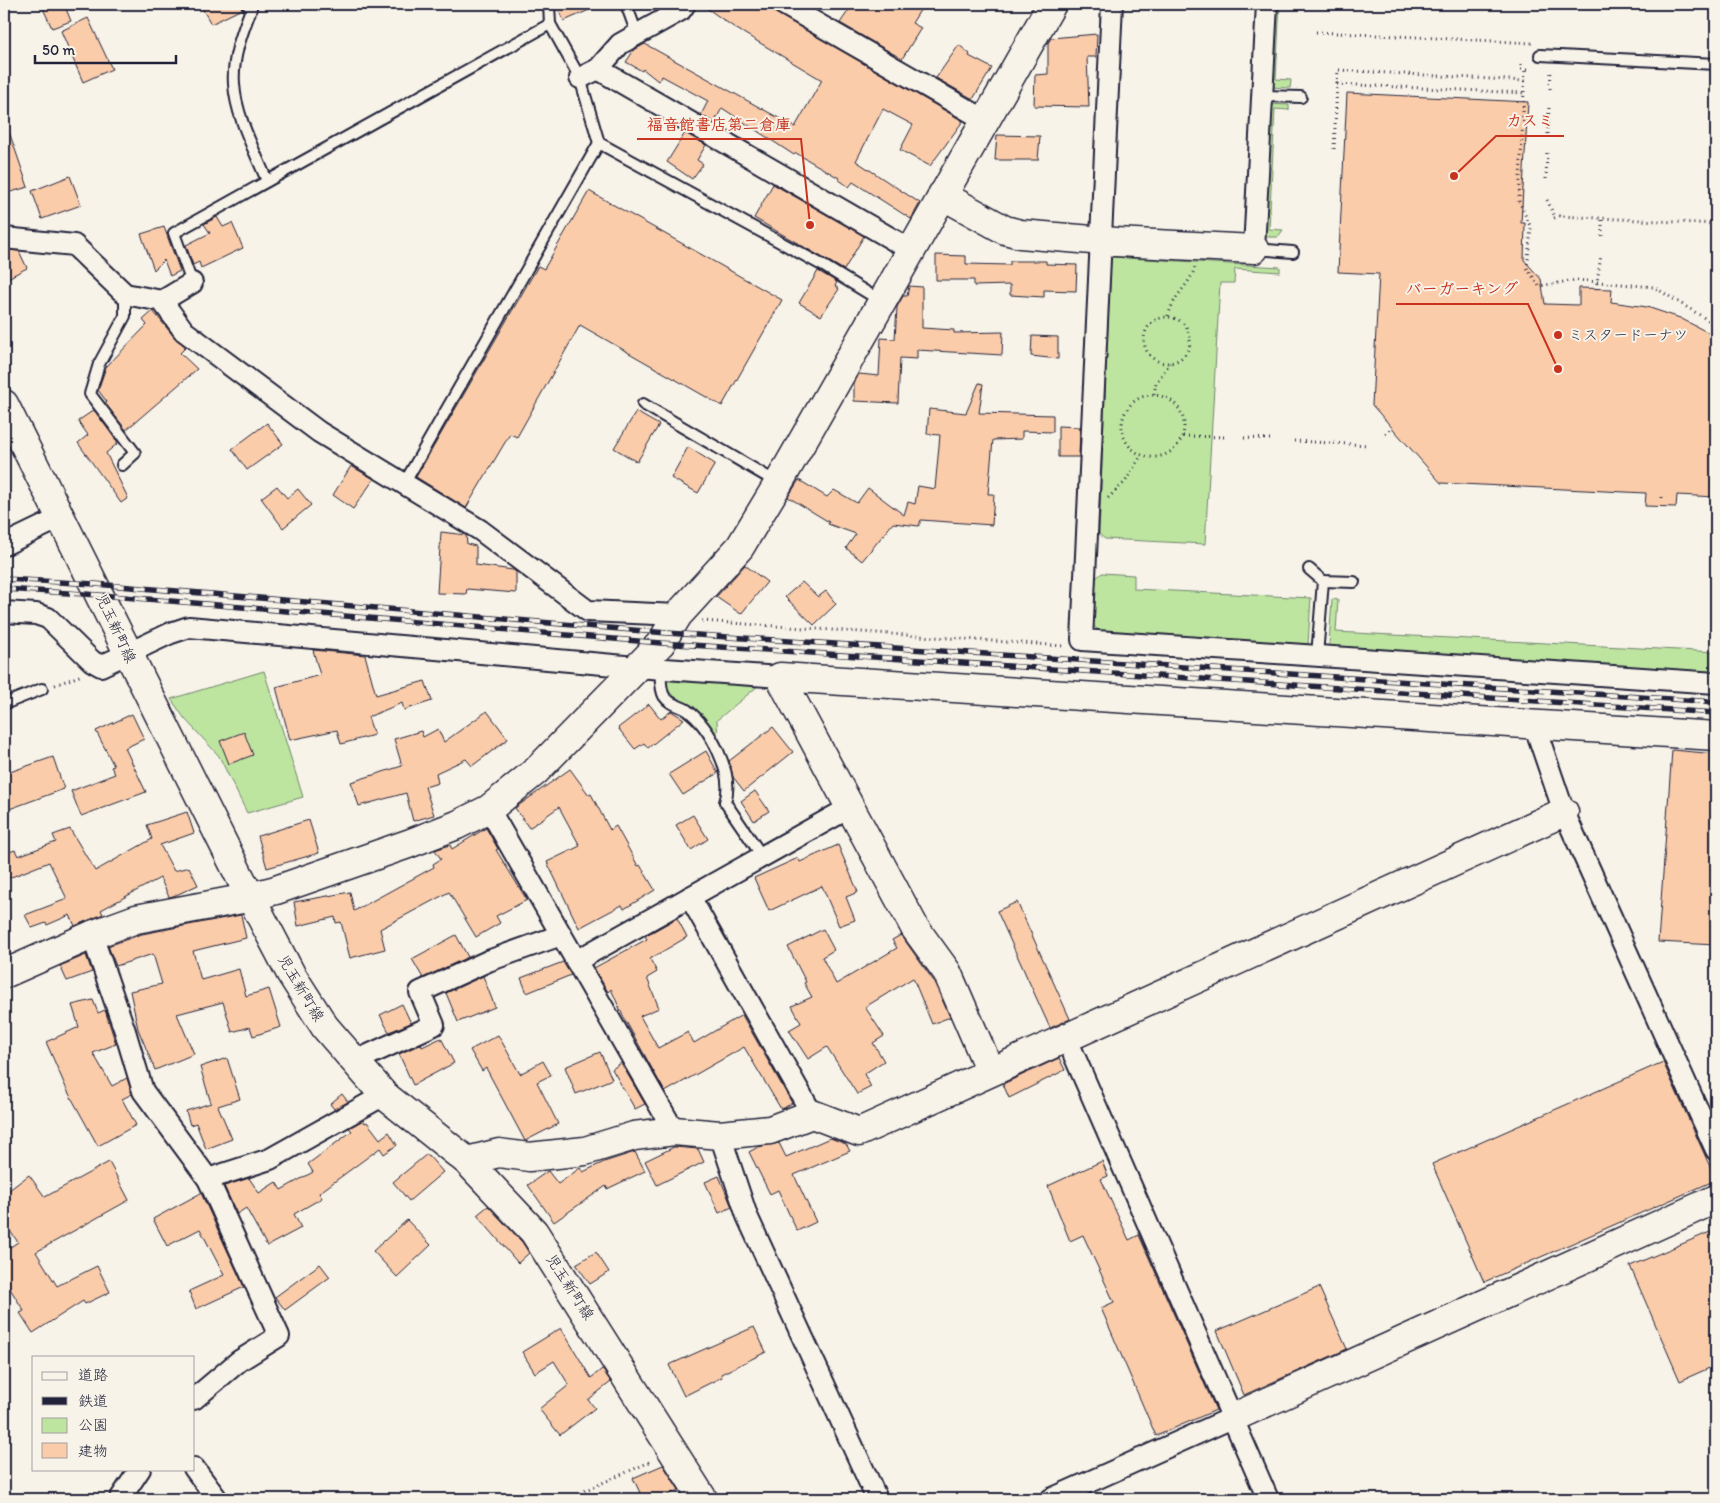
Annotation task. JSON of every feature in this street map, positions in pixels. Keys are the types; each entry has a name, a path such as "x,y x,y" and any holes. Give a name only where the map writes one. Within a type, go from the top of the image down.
{"street":[{"path":"580,78 598,69 620,44 681,10 685,4"},
{"path":"782,4 985,120"},
{"path":"4,974 92,935 136,919 250,897 276,890 408,844 457,825 489,809 536,772 648,668 678,615 740,546 778,484 1052,4"},
{"path":"1112,4 1082,640 1716,683"},
{"path":"942,195 1005,230 1035,236 1254,249 1268,4"},
{"path":"598,69 911,250"},
{"path":"4,238 74,245 125,294 162,301 192,283"},
{"path":"162,301 184,331 319,432 480,530 588,611 678,615"},
{"name":"児玉新町線","path":"4,404 250,897 324,1027 384,1095 467,1161 534,1232 703,1499"},
{"path":"4,545 62,517"},
{"path":"4,612 36,614 48,618 94,663 105,665 171,632 189,627 648,668 1716,736"},
{"path":"780,677 915,928 947,972 990,1071"},
{"path":"1534,724 1564,812 1716,1150"},
{"path":"576,961 850,808"},
{"path":"489,809 674,1131"},
{"path":"690,897 812,1114 859,1132 1564,812"},
{"path":"92,935 126,1031 143,1091 208,1179 279,1336 239,1361 195,1398"},
{"path":"353,1062 434,1025 420,992 488,961 561,935"},
{"path":"1066,1037 1268,1499"},
{"path":"208,1179 270,1159 384,1095"},
{"path":"467,1161 499,1153 529,1157 585,1151 634,1136 674,1131 720,1135 770,1130 812,1114"},
{"path":"720,1135 747,1216 877,1499"},
{"path":"1051,1499 1716,1199"},
{"path":"195,1469 216,1499"},
{"path":"120,1499 139,1470"}],"lane":[{"path":"247,4 251,10 240,41 234,84 238,105 267,181"},
{"path":"549,4 550,24 580,78 599,143 822,265 882,301"},
{"path":"626,4 637,34"},
{"path":"192,283 174,233 550,24"},
{"path":"1540,55 1716,64"},
{"path":"1262,96 1301,97"},
{"path":"404,484 599,143"},
{"path":"1254,249 1293,252"},
{"path":"122,465 135,453 90,394 99,364 125,316 125,294"},
{"path":"643,404 778,484"},
{"path":"1308,569 1323,581 1354,582"},
{"path":"1317,656 1323,581"},
{"path":"648,668 665,697 672,703 687,710 718,752 726,769 728,783 729,791 725,802 762,856"},
{"path":"4,704 42,689"}],"path":[{"path":"1316,32 1541,44"},
{"path":"1522,64 1522,69 1527,69 1519,200 1533,227 1527,268 1539,286 1563,281 1596,281 1654,287 1716,325"},
{"path":"1334,149 1338,70 1525,81"},
{"path":"1550,89 1551,70"},
{"path":"1338,84 1525,93"},
{"path":"1548,134 1549,106"},
{"path":"1546,178 1547,151"},
{"path":"1547,200 1554,218 1560,216 1716,224"},
{"path":"1602,218 1602,236"},
{"path":"1596,288 1601,255"},
{"path":"1168,316 1175,298 1192,277 1196,264"},
{"path":"1154,394 1156,383 1170,363 1184,356 1190,341 1187,327 1175,318 1168,316 1154,320 1145,332 1144,339 1149,354 1162,362 1170,363"},
{"path":"1154,394 1168,398 1179,408 1185,422 1183,436 1178,445 1166,454 1152,458 1141,456 1127,443 1122,425 1124,415 1135,400 1154,394"},
{"path":"1385,434 1392,428"},
{"path":"1183,436 1227,437"},
{"path":"1244,438 1272,440"},
{"path":"1294,441 1368,445"},
{"path":"1106,499 1125,482 1141,456"},
{"path":"678,615 687,620 1071,646 1082,640"},
{"path":"42,689 105,665"},
{"path":"566,1499 674,1451"}],"green space":[{"path":"1273,4 1280,4 1276,79 1291,80 1290,88 1268,87"},
{"path":"1267,104 1289,105 1289,110 1275,109 1269,229 1283,230 1278,237 1260,237"},
{"path":"1111,257 1280,267 1280,272 1235,269 1234,283 1220,283 1205,544 1105,539 1099,534"},
{"path":"1102,573 1134,575 1134,589 1311,598 1308,644 1303,647 1102,634 1093,625 1096,578"},
{"path":"1332,599 1338,600 1336,632 1716,652 1716,674 1333,649 1329,645"},
{"path":"660,669 770,676 717,720 718,752 700,724 668,700"},
{"path":"264,671 303,797 247,813 219,756 185,719 171,699"}],"building":[{"path":"41,4 64,4 71,21 52,28"},
{"path":"212,4 240,4 242,9 211,24 202,8"},
{"path":"556,4 603,4 564,21"},
{"path":"701,4 761,4 963,121 930,166 900,150 913,125 883,109 856,161 920,203 911,219 853,182 849,187 839,178 796,153 794,155 722,108 714,123 701,115 708,101 662,76 658,81 643,69 642,71 626,62 634,50 645,44 795,127 822,80 735,28"},
{"path":"853,4 924,4 912,23 921,28 902,59 840,23"},
{"path":"88,18 112,69 83,82 61,31"},
{"path":"1097,34 1096,57 1087,57 1089,107 1034,106 1035,75 1048,74 1048,43 1051,38"},
{"path":"959,45 970,54 969,56 992,68 973,99 936,78"},
{"path":"1347,93 1528,102 1521,223 1525,223 1524,260 1541,279 1545,304 1579,305 1579,288 1612,289 1611,302 1647,307 1680,318 1707,332 1716,333 1716,497 1677,495 1676,507 1645,506 1646,493 1441,483 1372,405 1379,274 1338,272"},
{"path":"4,123 6,123 28,187 4,194"},
{"path":"685,133 706,145 697,160 703,164 692,179 667,162"},
{"path":"997,135 1040,136 1038,160 995,160"},
{"path":"70,176 81,205 42,219 32,191"},
{"path":"773,184 864,236 844,270 754,218"},
{"path":"589,191 782,300 722,406 580,325 517,437 510,434 466,508 416,477 538,266 544,269"},
{"path":"217,217 223,227 232,223 243,248 201,268 199,262 193,265 186,245 210,233 204,224"},
{"path":"164,227 180,271 170,276 164,260 154,270 141,234"},
{"path":"4,251 19,251 27,268 4,280"},
{"path":"936,255 966,256 966,264 1010,265 1010,261 1046,261 1046,264 1077,265 1076,291 1044,290 1044,297 1010,295 1010,285 974,286 974,280 936,280"},
{"path":"818,271 837,282 835,286 839,289 821,316 799,303"},
{"path":"909,286 922,287 922,328 954,330 954,333 1003,332 1002,355 917,350 917,359 900,358 898,403 854,401 854,383 859,374 879,376 881,338 895,339 897,307 903,296 907,296"},
{"path":"153,311 175,338 186,347 180,353 197,369 126,430 105,403 107,402 98,390 106,367 147,325 143,320"},
{"path":"1032,336 1058,337 1058,359 1031,356"},
{"path":"979,383 983,384 979,413 1053,415 1053,432 1022,431 1022,439 993,440 988,494 994,494 992,525 921,520 919,526 893,523 862,561 846,548 856,534 828,524 829,522 788,497 799,480 827,497 834,490 857,503 868,488 904,515 908,502 915,504 918,486 935,489 940,435 927,434 929,409 966,413"},
{"path":"94,410 118,443 106,453 128,498 121,503 78,443 88,435 78,421"},
{"path":"636,412 659,425 637,462 614,448"},
{"path":"267,423 283,444 247,470 232,449"},
{"path":"1058,426 1080,427 1079,457 1058,457"},
{"path":"688,447 715,464 698,493 671,478"},
{"path":"351,466 374,479 353,509 333,495"},
{"path":"277,486 287,498 298,489 311,505 283,528 261,498"},
{"path":"441,532 466,535 467,544 476,546 476,565 516,572 516,593 467,589 466,594 437,593"},
{"path":"745,565 767,582 741,614 716,597"},
{"path":"802,582 818,597 826,591 836,604 814,625 785,597"},
{"path":"313,650 365,655 376,695 425,681 432,701 404,710 402,703 368,717 374,735 341,744 337,730 290,740 276,687 320,675"},
{"path":"649,704 661,719 671,711 684,719 648,748 644,743 635,749 618,728"},
{"path":"487,711 508,739 472,766 466,759 436,773 438,783 425,787 434,815 413,821 406,793 359,806 351,782 402,766 394,739 421,731 423,737 438,729 444,742"},
{"path":"132,714 144,739 125,748 146,792 81,816 71,791 115,774 111,767 114,766 96,731"},
{"path":"773,727 793,752 744,791 733,777 729,761"},
{"path":"244,732 253,755 229,764 220,741"},
{"path":"1672,750 1716,754 1716,945 1658,942"},
{"path":"706,751 718,773 683,795 669,774"},
{"path":"53,757 64,789 4,811 4,774"},
{"path":"570,769 589,795 591,794 610,830 616,826 638,866 640,865 655,890 624,909 622,905 579,928 547,862 580,846 559,807 529,828 515,808"},
{"path":"755,791 769,811 754,821 741,801"},
{"path":"187,812 194,833 160,845 174,871 189,867 198,885 176,895 169,897 160,878 101,910 103,914 75,926 70,915 47,925 46,923 32,928 25,915 67,899 49,862 4,880 4,854 15,850 18,856 56,842 53,835 70,829 95,871 152,839 147,825"},
{"path":"693,815 708,839 691,850 676,825"},
{"path":"309,820 319,853 267,868 258,836"},
{"path":"486,828 498,849 496,850 527,900 496,916 500,923 476,937 449,892 380,929 385,949 350,958 341,922 336,923 335,917 298,926 294,902 350,892 354,911 434,867 433,864 441,859 435,850 450,845 452,849"},
{"path":"838,845 858,892 846,897 855,920 839,926 822,886 769,911 754,878 798,858 800,862"},
{"path":"1017,902 1070,1019 1050,1028 997,911"},
{"path":"241,915 246,938 193,951 201,980 239,969 246,996 269,989 281,1027 253,1036 250,1027 232,1032 223,1002 177,1014 194,1054 155,1070 138,1029 130,991 162,984 153,954 116,966 108,946 142,934"},
{"path":"677,918 687,937 650,959 657,972 647,978 659,1008 640,1016 658,1048 688,1032 694,1043 742,1015 792,1103 784,1108 781,1109 744,1047 665,1092 623,1016 611,989 608,992 594,968 647,939 645,936"},
{"path":"823,929 834,950 822,957 836,984 897,948 892,940 901,935 933,980 950,1017 932,1024 913,978 865,1007 884,1036 873,1043 884,1061 864,1074 871,1087 857,1094 827,1047 808,1059 789,1030 801,1023 792,1006 812,997 788,947"},
{"path":"456,935 468,957 423,978 412,959"},
{"path":"86,955 92,972 67,981 60,966"},
{"path":"563,962 571,975 527,993 521,978"},
{"path":"483,976 495,1007 458,1022 446,993"},
{"path":"93,1000 98,1013 105,1010 116,1044 93,1053 112,1086 127,1078 132,1094 122,1099 136,1125 98,1146 67,1090 46,1042 79,1027 72,1005"},
{"path":"402,1004 411,1023 389,1032 380,1015"},
{"path":"498,1035 520,1074 543,1061 551,1075 537,1082 558,1124 525,1141 486,1068 482,1071 470,1050"},
{"path":"441,1038 454,1063 413,1085 399,1054 421,1044 422,1047"},
{"path":"600,1052 612,1079 576,1094 565,1067"},
{"path":"227,1058 240,1099 218,1106 232,1139 206,1149 196,1123 190,1125 186,1111 211,1103 200,1067"},
{"path":"1059,1058 1065,1070 1009,1098 1003,1084"},
{"path":"1663,1062 1716,1180 1484,1282 1432,1164"},
{"path":"621,1063 645,1104 635,1109 612,1069"},
{"path":"342,1094 348,1102 334,1109 330,1104"},
{"path":"363,1120 365,1123 367,1122 380,1139 389,1132 397,1145 384,1154 380,1148 319,1193 322,1198 294,1214 301,1228 267,1246 246,1208 237,1214 224,1186 249,1178 259,1193 276,1182 281,1190 313,1172 308,1164 352,1131 349,1128"},
{"path":"830,1138 846,1144 850,1151 794,1175 816,1222 797,1231 778,1190 770,1194 749,1152 758,1147 779,1143 786,1157"},
{"path":"674,1147 698,1149 704,1162 657,1185 645,1161"},
{"path":"635,1152 645,1171 607,1189 606,1186 554,1222 528,1185 548,1171 558,1184 580,1168 583,1172 604,1162"},
{"path":"427,1154 443,1172 409,1201 393,1182"},
{"path":"1102,1161 1108,1176 1101,1179 1129,1240 1139,1235 1216,1410 1156,1436 1101,1308 1114,1302 1083,1235 1070,1241 1048,1186"},
{"path":"109,1162 129,1200 36,1252 57,1286 97,1266 110,1292 85,1304 83,1301 33,1333 20,1313 24,1311 4,1279 4,1251 18,1242 4,1223 4,1194 29,1175 45,1197"},
{"path":"719,1176 732,1207 719,1213 705,1182"},
{"path":"201,1193 244,1287 196,1309 189,1291 224,1275 200,1229 167,1246 153,1219"},
{"path":"488,1206 522,1242 529,1253 518,1263 477,1215"},
{"path":"407,1220 431,1245 397,1277 373,1251"},
{"path":"1710,1232 1716,1247 1716,1365 1680,1381 1630,1266"},
{"path":"596,1252 609,1272 590,1284 576,1264"},
{"path":"320,1264 330,1277 285,1310 275,1297"},
{"path":"1319,1287 1347,1349 1244,1395 1217,1331"},
{"path":"754,1327 766,1352 721,1374 722,1377 684,1396 669,1365"},
{"path":"561,1328 591,1378 602,1369 611,1382 588,1400 595,1408 560,1435 539,1409 569,1385 554,1361 535,1373 522,1352"},
{"path":"663,1465 679,1490 659,1499 643,1499 633,1478"}],"railway":[{"path":"4,579 95,584 667,633 1716,702"},
{"path":"4,589 100,595 661,643 1716,713"}],"place":[{"name":"カスミ","path":"1454,176"},
{"name":"福音館書店第二倉庫","path":"810,225"},
{"name":"ミスタードーナツ","path":"1558,335"},
{"name":"バーガーキング","path":"1558,369"}]}
